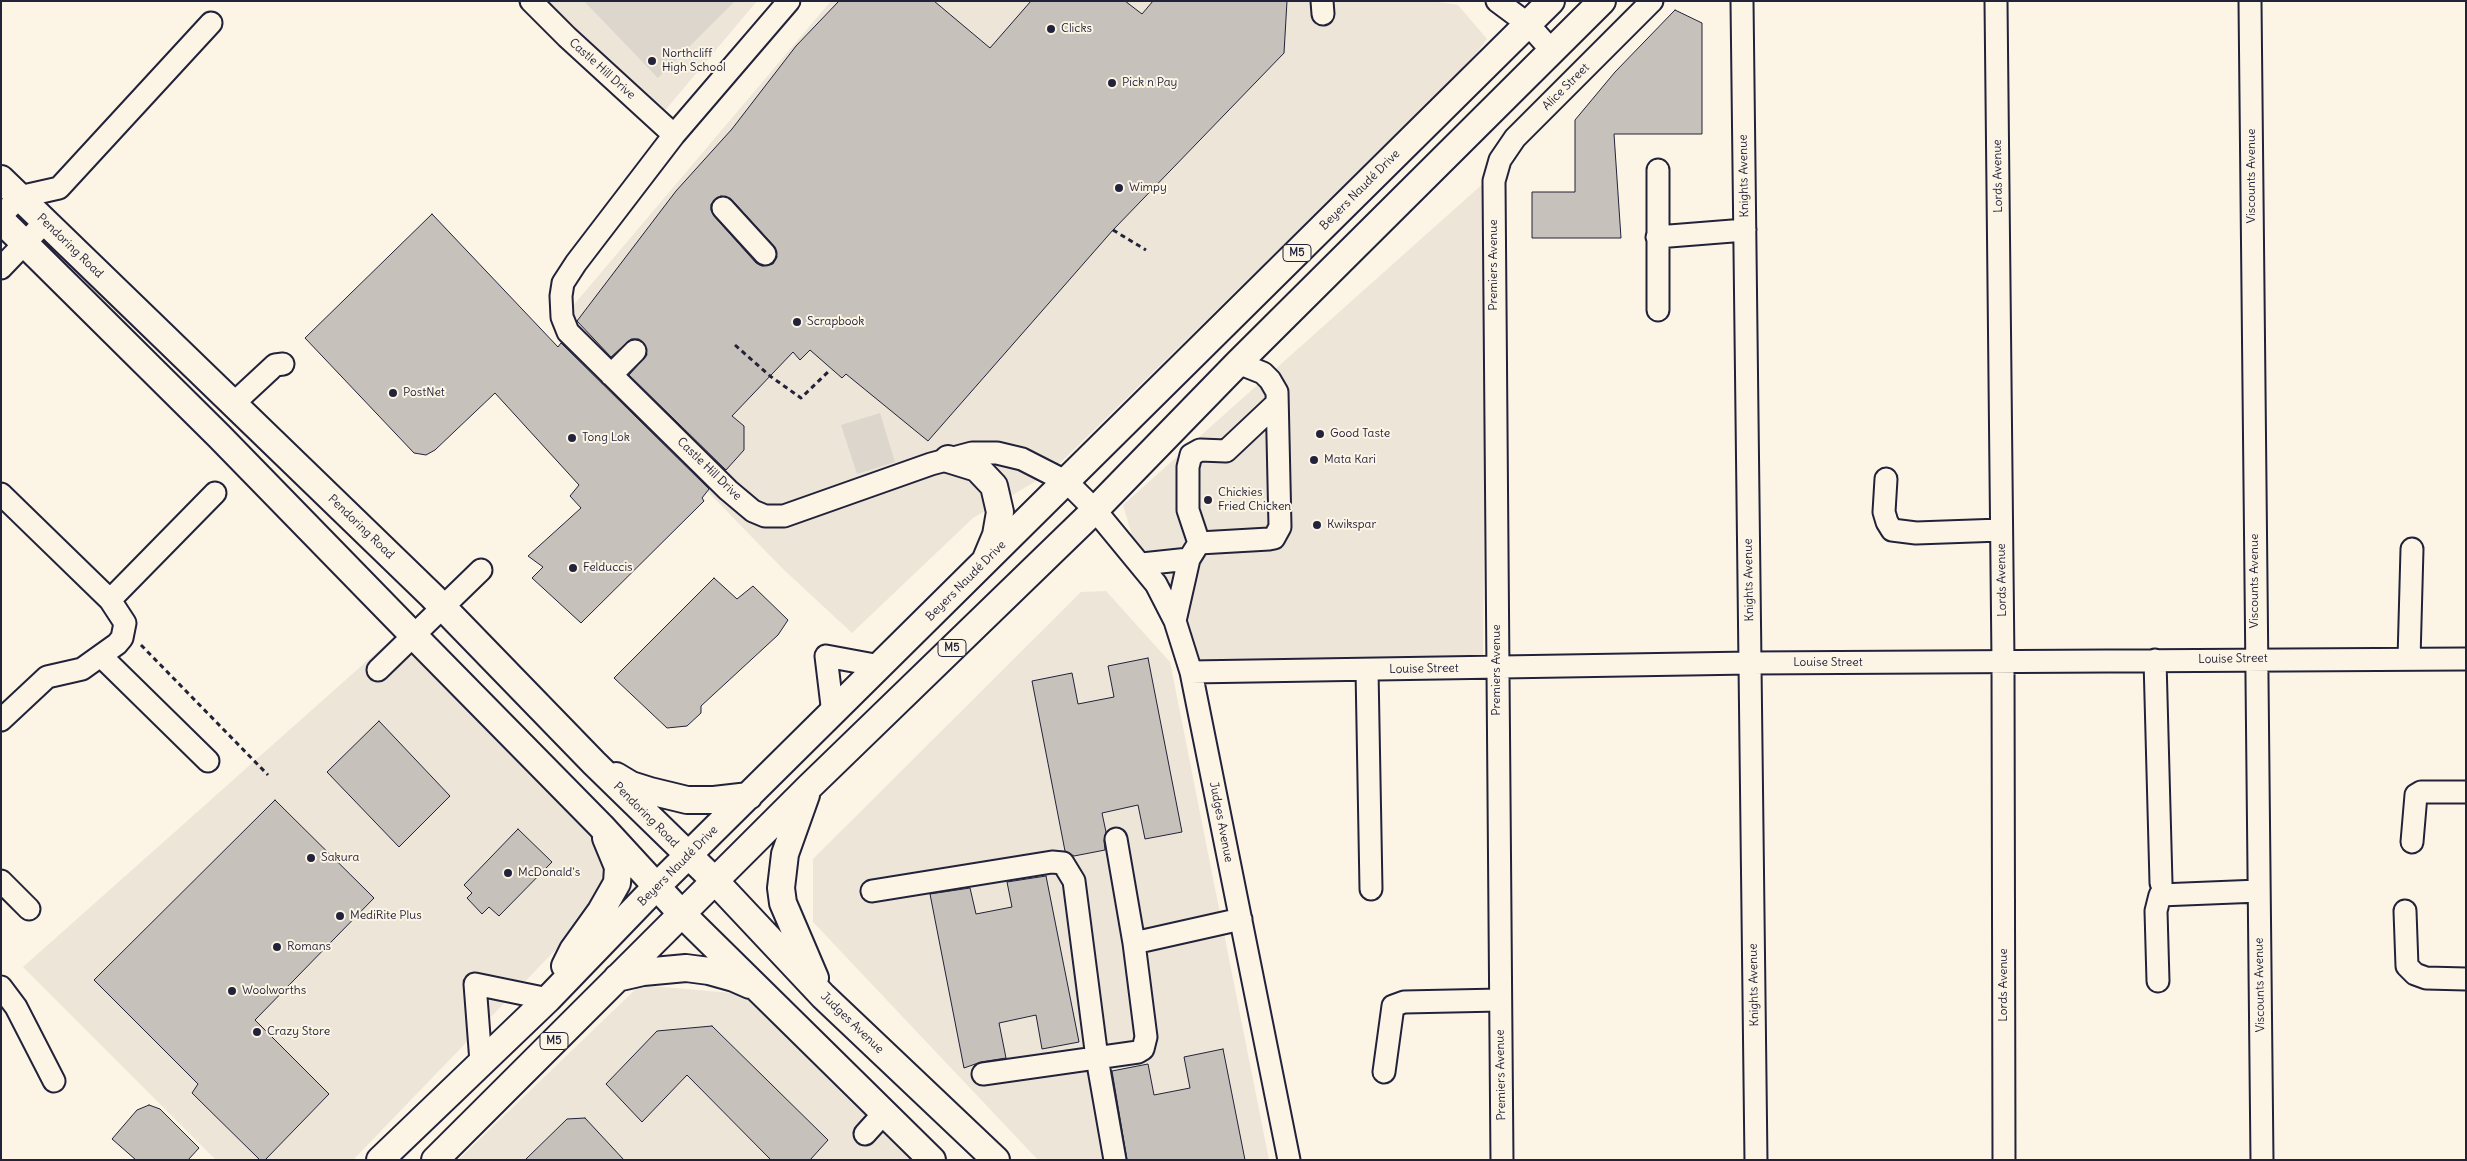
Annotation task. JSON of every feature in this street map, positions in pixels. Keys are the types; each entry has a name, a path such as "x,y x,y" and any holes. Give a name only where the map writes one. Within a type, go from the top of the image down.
{"main road":[{"name":"Beyers Naudé Drive","path":"380,1160 552,994 656,887 833,714 1551,1"},
{"name":"M5","path":"435,1160 681,913 1095,510 1238,363 1602,1"},
{"name":"Pendoring Road","path":"10,188 444,608 594,763 715,881"},
{"path":"1,220 601,826 681,913 932,1160"},
{"path":"948,459 977,468 994,486 1000,512 996,535 984,564"},
{"path":"594,763 631,785 686,800 750,796"},
{"path":"809,787 785,854 782,888 786,910 823,996"},
{"path":"552,994 573,950 601,911 617,883 618,867 601,826"},
{"name":"Judges Avenue","path":"715,881 823,996 996,1160"},
{"path":"617,978 643,972 686,968 734,978 762,991"}],"street":[{"name":"Castle Hill Drive","path":"531,1 567,37 674,135"},
{"name":"Castle Hill Drive","path":"789,1 674,135 596,235 563,283 561,296 562,317 568,332 728,490 753,511 765,516 792,514 948,459 972,453 997,453 1022,460 1067,482 1095,510"},
{"path":"1497,1 1528,24 1552,51"},
{"name":"Alice Street","path":"1494,181 1500,160 1515,138 1652,1"},
{"name":"Knights Avenue","path":"1742,1 1756,1160"},
{"name":"Lords Avenue","path":"1996,1 2003,661 2004,1160"},
{"name":"Viscounts Avenue","path":"2250,1 2262,1160"},
{"path":"1,216 10,188 59,188 211,23"},
{"path":"1658,170 1658,310"},
{"name":"Premiers Avenue","path":"1494,181 1496,668 1502,1160"},
{"path":"723,208 765,254"},
{"path":"1,268 45,222"},
{"path":"1658,237 1745,230"},
{"path":"611,375 635,351"},
{"path":"1142,564 1194,551 1270,539 1274,538 1278,532 1281,519 1277,392 1267,377 1238,363"},
{"path":"233,404 275,365 283,364"},
{"path":"1175,621 1194,551 1188,510 1190,459 1193,452 1200,450 1226,451 1277,403"},
{"path":"1886,479 1884,512 1892,530 1916,533 2001,530"},
{"path":"1,494 110,600 124,618 125,629 117,644 101,656 76,671 47,677 1,720"},
{"path":"110,600 215,494"},
{"name":"Judges Avenue","path":"1095,510 1142,564 1156,584 1175,621 1191,672 1289,1160"},
{"path":"2409,659 2412,549"},
{"path":"378,670 481,570"},
{"path":"101,656 208,762"},
{"path":"833,714 826,656 880,666"},
{"name":"Louise Street","path":"1191,672 1750,663 2466,659"},
{"path":"2155,660 2161,883"},
{"path":"1367,670 1371,889"},
{"path":"2412,842 2416,795 2422,792 2466,792"},
{"path":"983,1074 1138,1052 1143,1049 1146,1037 1134,943 1116,839"},
{"path":"872,891 1052,862 1063,863 1074,882 1097,1058 1115,1160"},
{"path":"1,881 29,910"},
{"path":"2158,982 2156,911 2160,895 2259,891"},
{"path":"2405,911 2407,966 2415,974 2426,978 2466,979"},
{"path":"1134,943 1241,919"},
{"path":"481,1062 476,984 552,994"},
{"path":"1,987 16,1007 54,1082"},
{"path":"1384,1072 1393,1006 1404,1002 1500,1000"},
{"path":"865,1134 884,1112"}],"path":[{"path":"1113,230 1146,250"},
{"path":"735,345 770,376 801,398 828,372"},
{"path":"125,629 268,775"}],"shaded area":[{"name":"Northcliff High School","path":"538,1 757,1 657,120"},
{"path":"584,1 735,1 658,78"},
{"path":"831,1 1431,1 1458,5 1487,39 1469,63 1050,473 973,518 852,633 782,568 611,392 555,327"},
{"path":"1486,181 1483,661 1193,670 1134,542 1123,505"},
{"path":"880,413 895,462 857,474 841,425"},
{"path":"1106,591 1170,662 1269,1160 1038,1160 813,922 813,859 1081,592"},
{"path":"395,636 592,831 605,869 591,913 353,1160 216,1160 23,967"},
{"path":"640,985 755,995 918,1160 458,1160"}],"building":[{"path":"839,1 934,1 990,48 1031,1 1125,1 1142,14 1153,1 1287,1 1284,53 1113,230 928,441 846,374 842,378 810,350 800,360 793,352 732,416 744,426 744,450 726,470 629,375 647,355 644,343 639,339 631,339 611,357 577,321 676,191 732,129 796,46","holes":["721,196 732,200 774,246 777,257 773,264 762,266 756,263 714,216 711,204"]},
{"path":"1675,10 1702,23 1702,134 1614,134 1621,238 1532,238 1532,192 1575,192 1575,120 1615,72"},
{"path":"432,214 558,347 561,343 709,489 702,498 704,501 581,623 532,578 543,567 528,556 581,508 570,496 579,485 495,393 435,450 426,455 414,453 305,338"},
{"path":"714,578 737,599 753,586 788,620 778,635 701,706 701,713 687,726 667,728 614,678"},
{"path":"1148,658 1182,832 1145,839 1138,805 1102,813 1106,832 1105,850 1074,856 1065,851 1032,681 1072,673 1078,704 1114,697 1108,666"},
{"path":"379,721 450,796 399,847 327,772"},
{"path":"275,800 374,898 255,1020 329,1094 265,1160 260,1160 192,1093 198,1084 94,980"},
{"name":"McDonald's","path":"518,829 552,862 499,916 489,907 482,914 467,898 472,893 464,885"},
{"path":"1046,876 1079,1042 1042,1049 1036,1015 999,1023 1006,1058 981,1062 964,1068 930,894 970,888 976,914 1012,907 1007,882"},
{"path":"712,1026 828,1140 810,1160 771,1160 687,1075 642,1122 606,1084 657,1031"},
{"path":"1223,1049 1245,1160 1127,1160 1112,1071 1148,1064 1154,1095 1190,1088 1184,1057"},
{"path":"149,1105 160,1109 199,1148 188,1160 136,1160 112,1139 137,1110"},
{"path":"585,1118 624,1160 525,1160 567,1119"}],"place":[{"name":"Clicks","path":"1051,29"},
{"name":"Northcliff High School","path":"652,61"},
{"name":"Pick n Pay","path":"1112,83"},
{"name":"Wimpy","path":"1119,188"},
{"name":"Scrapbook","path":"797,322"},
{"name":"PostNet","path":"393,393"},
{"name":"Good Taste","path":"1320,434"},
{"name":"Tong Lok","path":"572,438"},
{"name":"Mata Kari","path":"1314,460"},
{"name":"Chickies Fried Chicken","path":"1208,500"},
{"name":"Kwikspar","path":"1317,525"},
{"name":"Felduccis","path":"573,568"},
{"name":"Sakura","path":"311,858"},
{"name":"McDonald's","path":"508,873"},
{"name":"MediRite Plus","path":"340,916"},
{"name":"Romans","path":"277,947"},
{"name":"Woolworths","path":"232,991"},
{"name":"Crazy Store","path":"257,1032"}]}
